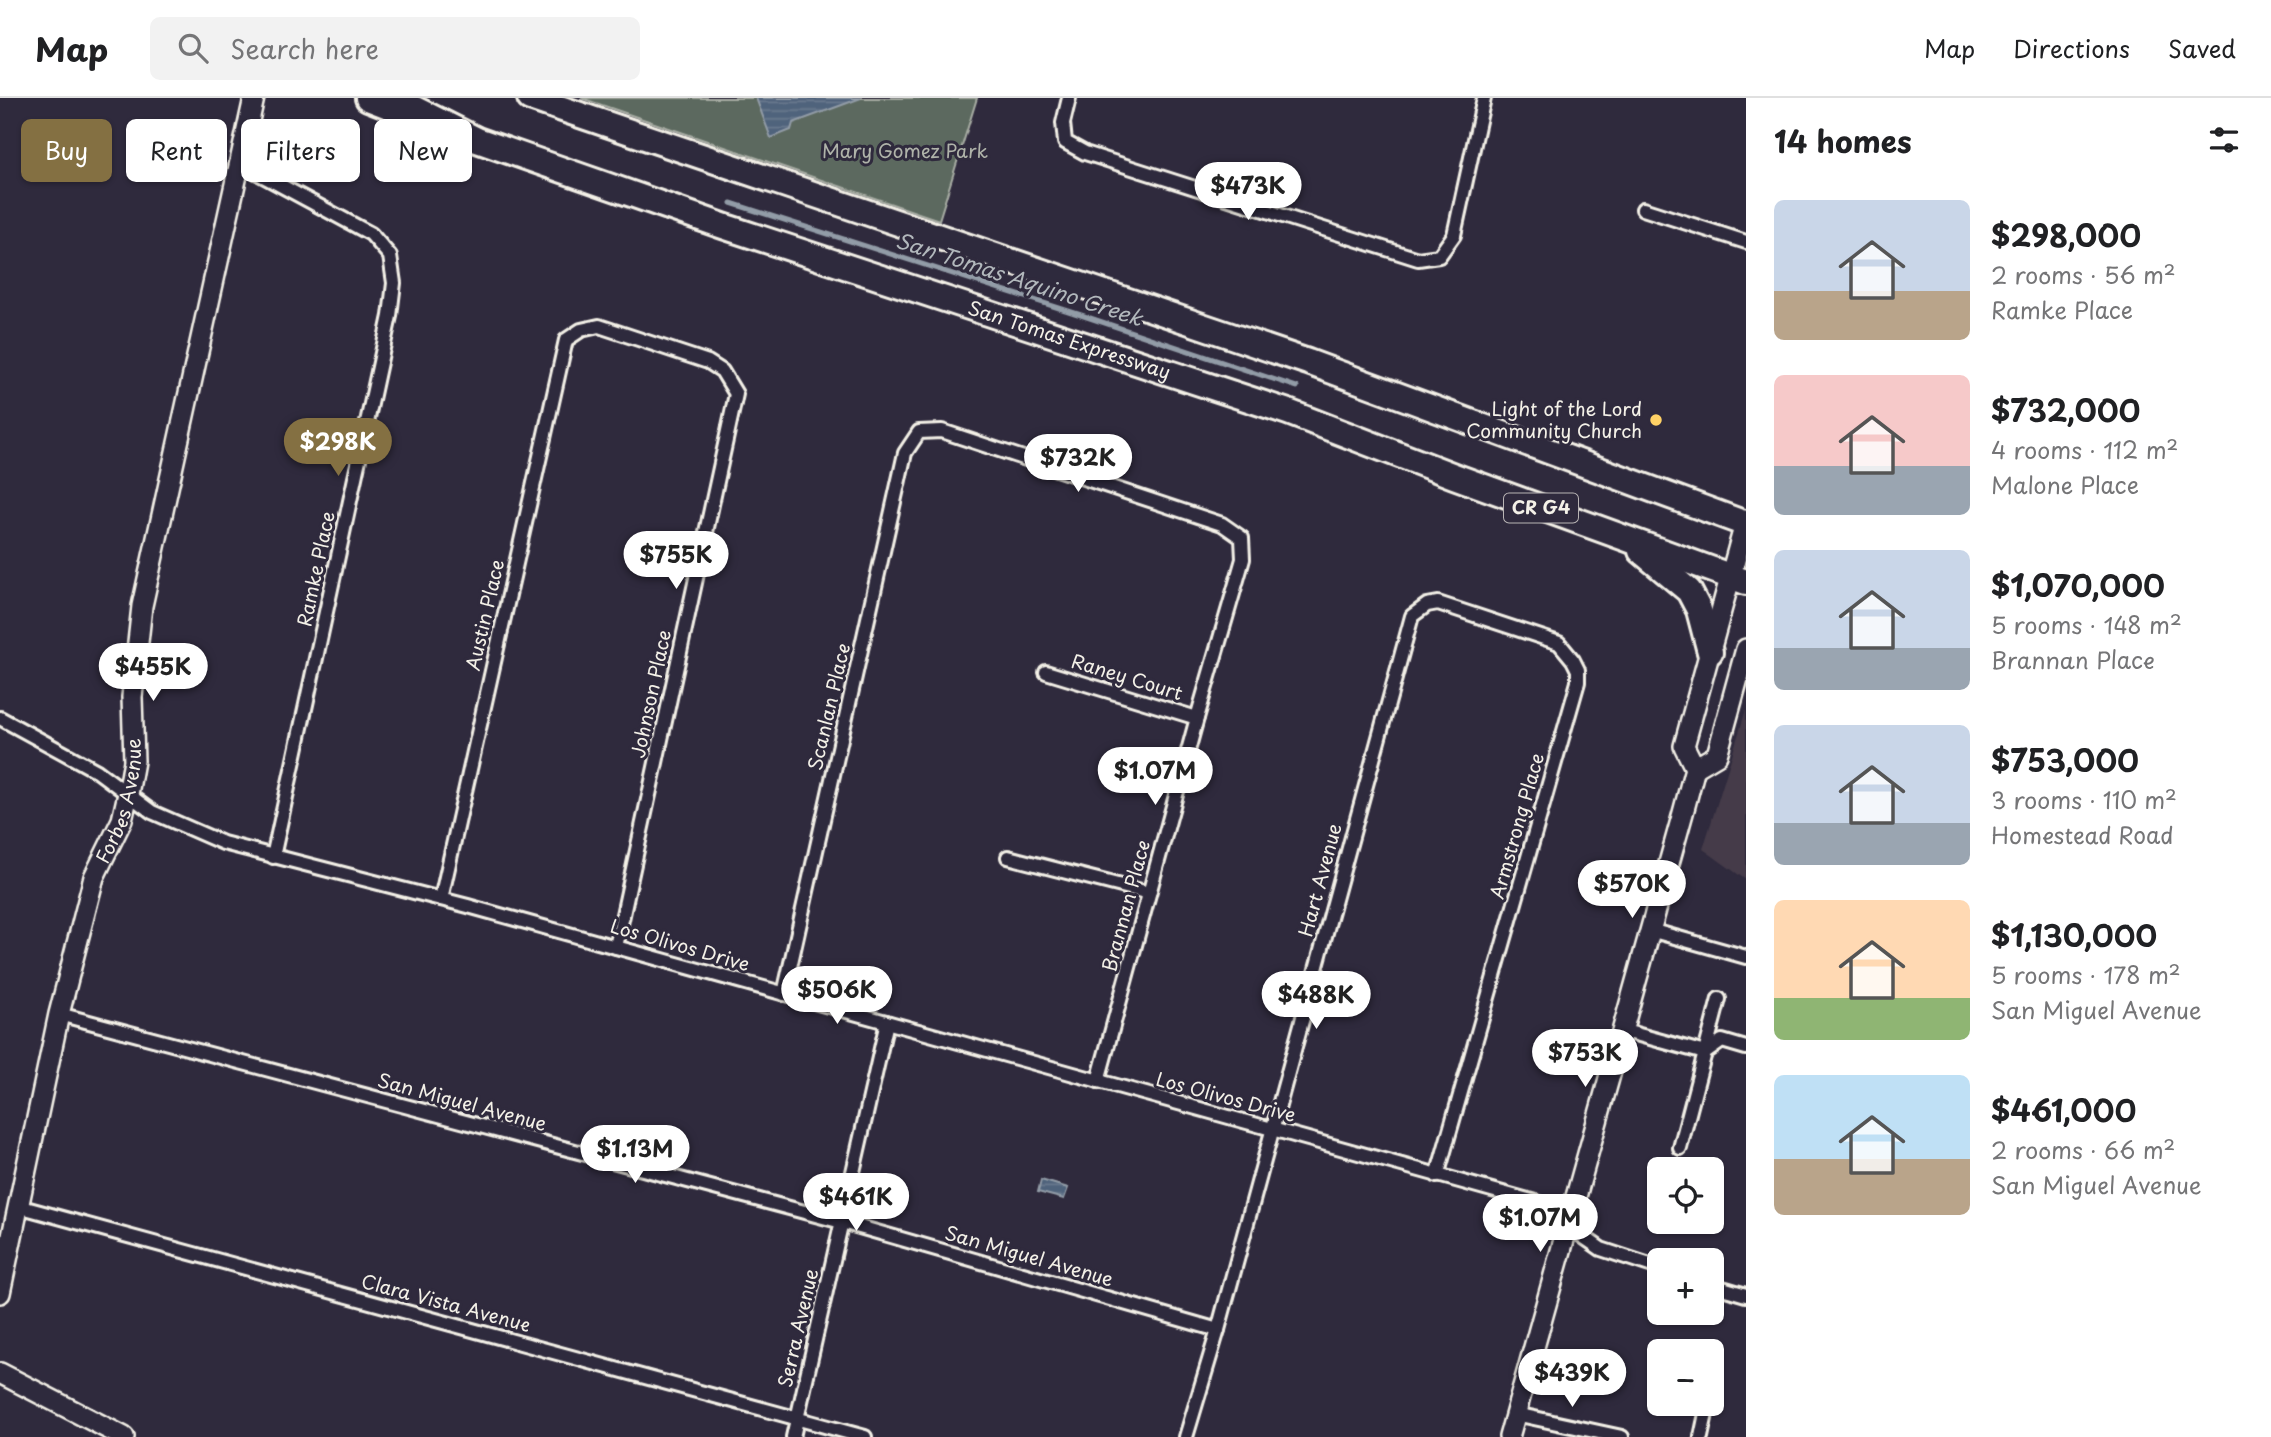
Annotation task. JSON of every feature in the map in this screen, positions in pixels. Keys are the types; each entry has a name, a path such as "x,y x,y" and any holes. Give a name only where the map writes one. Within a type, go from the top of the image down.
{"highway":[{"path":"368,98 477,140"},
{"name":"San Tomas Expressway","path":"393,98 477,140 723,226 1288,412 1738,580"},
{"path":"530,98 1308,362 1746,523"},
{"path":"1627,540 1689,591 1699,610 1710,652"}],"street":[{"name":"Forbes Avenue","path":"250,119 254,98"},
{"path":"1069,98 1063,123 1065,142 1085,153 1418,259 1439,256 1454,235 1484,98"},
{"name":"Forbes Avenue","path":"0,1293 60,1014 94,877 122,820 128,794 134,761 132,697 142,606 241,164"},
{"name":"Ramke Place","path":"273,857 387,330 394,283 390,256 371,234 274,182"},
{"path":"1643,209 1746,242"},
{"name":"Johnson Place","path":"566,340 581,330 599,326 708,362 722,370 736,394 616,947"},
{"name":"Austin Place","path":"441,899 566,340"},
{"name":"Scanlan Place","path":"784,995 905,453 919,432 942,431 1222,524 1242,538"},
{"path":"1509,1437 1695,768 1684,746 1710,652 1738,580 1746,523"},
{"name":"Brannan Place","path":"1098,1081 1243,559 1242,538"},
{"name":"Armstrong Place","path":"1412,616 1427,605 1438,603 1559,643 1567,650 1578,670 1578,682 1437,1176"},
{"name":"Hart Avenue","path":"1186,1437 1218,1330 1412,616"},
{"path":"1695,768 1717,755 1746,649"},
{"name":"Raney Court","path":"1046,672 1197,718"},
{"name":"Los Olivos Drive","path":"0,718 93,769 152,812 223,843 441,899 1546,1205 1568,1226 1602,1250 1647,1264"},
{"path":"1008,857 1149,893"},
{"path":"1650,930 1746,957"},
{"path":"1680,1149 1718,999"},
{"name":"San Miguel Avenue","path":"60,1014 842,1223 1218,1330"},
{"name":"Serra Avenue","path":"793,1437 887,1022"},
{"path":"1622,1030 1705,1053"},
{"path":"1705,1053 1722,1041 1746,1048"},
{"name":"Clara Vista Avenue","path":"18,1206 865,1437"},
{"path":"1724,1289 1746,1295"},
{"path":"0,1373 124,1437"},
{"path":"1516,1414 1622,1437"},
{"path":"1701,1437 1706,1416"}],"shaded area":[{"path":"1746,710 1746,880 1703,849"}],"green space":[{"name":"Mary Gomez Park","path":"581,98 977,98 939,220"}],"water":[{"path":"756,98 861,98 793,123 791,130 771,138"},
{"path":"1041,1180 1068,1188 1064,1199 1038,1192"}],"waterway":[{"name":"San Tomas Aquino Creek","path":"731,203 1297,387"}],"place":[{"name":"Light of the Lord Community Church","path":"1656,420"}]}
